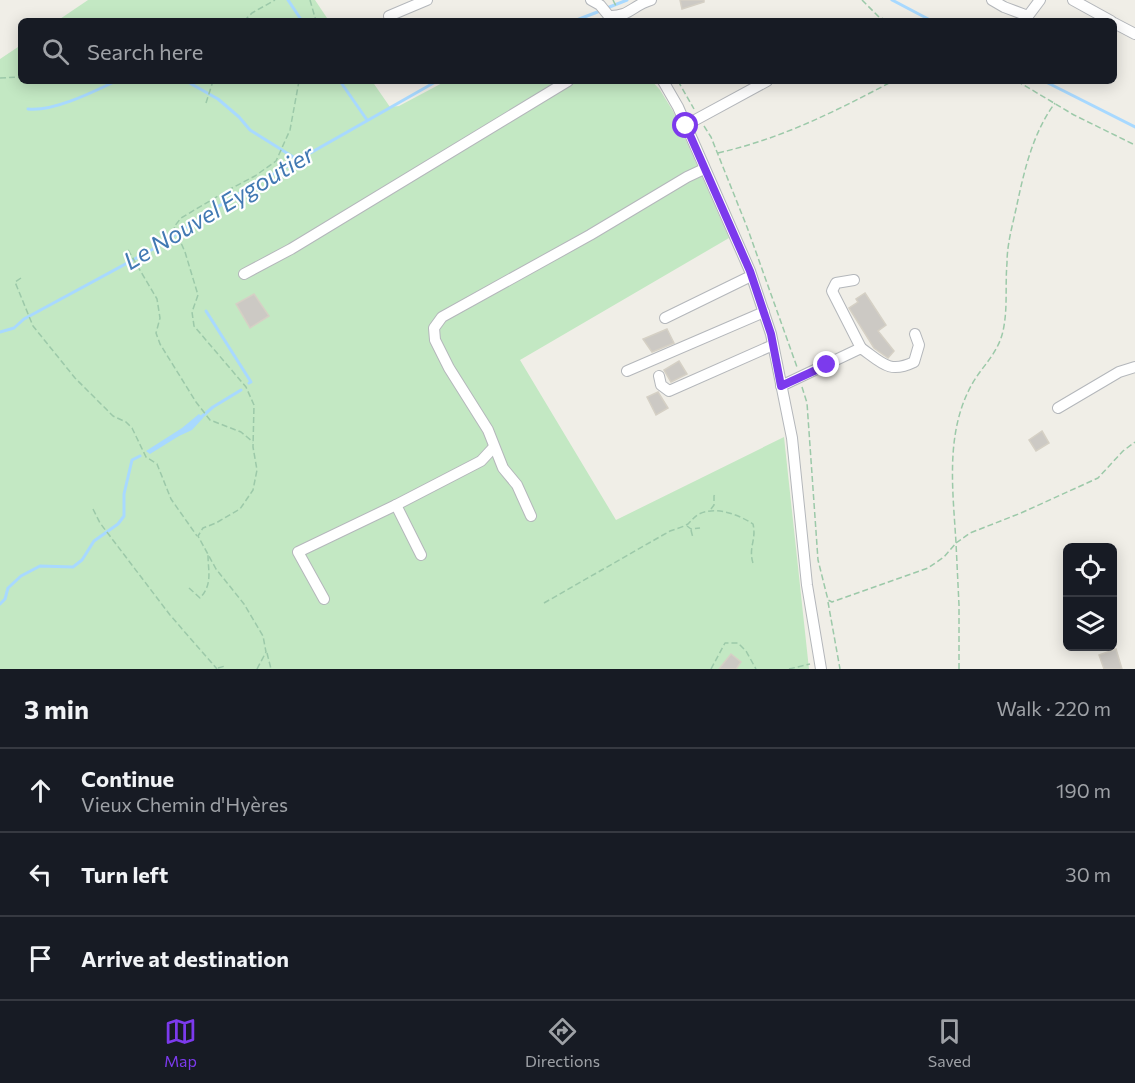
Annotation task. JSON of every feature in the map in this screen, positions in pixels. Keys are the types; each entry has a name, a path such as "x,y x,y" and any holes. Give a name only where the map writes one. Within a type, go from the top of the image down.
{"street":[{"path":"388,16 427,0"},
{"path":"615,18 651,0"},
{"path":"992,0 1028,16 1041,0"},
{"path":"1073,0 1105,18"},
{"path":"595,3 610,18"},
{"path":"1117,25 1135,34"},
{"path":"244,274 291,249 563,84"},
{"path":"665,84 678,107 751,276 771,334 792,438 807,585 820,666"},
{"path":"686,126 761,84"},
{"path":"531,516 517,485 503,468 488,429 449,368 435,339 434,328 442,317 704,169"},
{"path":"665,318 751,276"},
{"path":"854,280 836,284 832,291 861,348 885,366 901,368 914,362 919,345 915,334"},
{"path":"627,371 764,312"},
{"path":"658,376 662,385 669,391 773,345"},
{"path":"781,386 861,348"},
{"path":"1058,408 1119,372 1135,367"},
{"path":"324,599 298,552 481,461 494,447"},
{"path":"396,505 422,555"}],"path":[{"path":"247,18 275,0"},
{"path":"310,0 315,18"},
{"path":"863,1 882,18"},
{"path":"0,78 18,77"},
{"path":"206,103 212,84"},
{"path":"198,536 203,528 240,509 253,490 257,470 253,443 254,405 246,387 194,326 192,312 198,295 174,227 181,218 255,176 276,161 290,130 298,84"},
{"path":"680,84 711,137 774,301 807,403 818,560 828,600 840,669"},
{"path":"717,153 766,141 826,116 887,84"},
{"path":"1022,84 1074,115 1135,145"},
{"path":"959,669 959,605 952,454 955,435 959,416 971,386 997,350 1002,334 1006,315 1006,263 1024,173 1030,150 1047,114 1055,103"},
{"path":"128,250 158,299 160,318 156,333 160,344 202,411 207,417 241,432 253,443"},
{"path":"21,278 15,282 31,322 75,378 113,416 126,422 132,428 146,457 157,465 171,499 198,536 216,569 244,604 263,636 271,669"},
{"path":"828,600 832,602 928,568 944,557 956,543 970,534 1098,478 1123,451 1135,442"},
{"path":"544,603 670,531 686,525 693,517 710,510 714,505 716,493"},
{"path":"93,508 103,527 170,615 217,669 225,666"},
{"path":"710,510 745,518 753,524 754,534 750,555 754,566"},
{"path":"686,525 691,529 693,538"},
{"path":"691,529 700,528"},
{"path":"189,588 200,598 206,592 210,572 208,554"},
{"path":"711,669 725,644 738,643 746,651 756,669"},
{"path":"257,669 266,652"},
{"path":"789,669 820,666"}],"green space":[{"path":"88,0 315,0 327,18 61,18"},
{"path":"18,47 18,84 374,84 390,107 399,106 440,84 655,84 673,111 729,238 520,360 616,520 784,437 809,669 0,669 0,59"}],"water":[{"path":"199,414 203,418 192,430 150,454 146,451 182,428"}],"building":[{"path":"680,0 704,0 704,2 682,9"},
{"path":"865,293 886,325 878,331 894,351 888,358 874,348 849,308"},
{"path":"254,294 269,316 250,328 236,304"},
{"path":"667,329 674,343 652,352 643,339"},
{"path":"679,361 687,374 671,382 664,370"},
{"path":"658,392 668,408 656,415 647,397"},
{"path":"1042,431 1049,443 1036,451 1029,440"},
{"path":"1117,651 1122,669 1104,669 1099,655"},
{"path":"731,654 741,662 736,669 719,669"}],"waterway":[{"path":"288,0 300,18"},
{"name":"Le Nouvel Eygoutier","path":"607,8 627,0"},
{"name":"Le Nouvel Eygoutier","path":"892,0 926,18"},
{"name":"Le Nouvel Eygoutier","path":"582,18 600,11"},
{"path":"28,109 61,104 109,84"},
{"path":"191,84 218,99 250,130 298,160"},
{"path":"342,84 367,120"},
{"name":"Le Nouvel Eygoutier","path":"0,332 14,328 24,319 155,248 233,197 432,84"},
{"name":"Le Nouvel Eygoutier","path":"1050,84 1135,127"},
{"path":"206,311 251,382 249,383"},
{"path":"199,419 213,407 241,390"},
{"path":"0,604 5,599 8,588 21,576 40,566 73,567 82,560 94,541 118,524 124,516 124,494 132,460 140,456"}],"route":[{"path":"686,126 750,271 771,334 781,386 827,365"}]}
